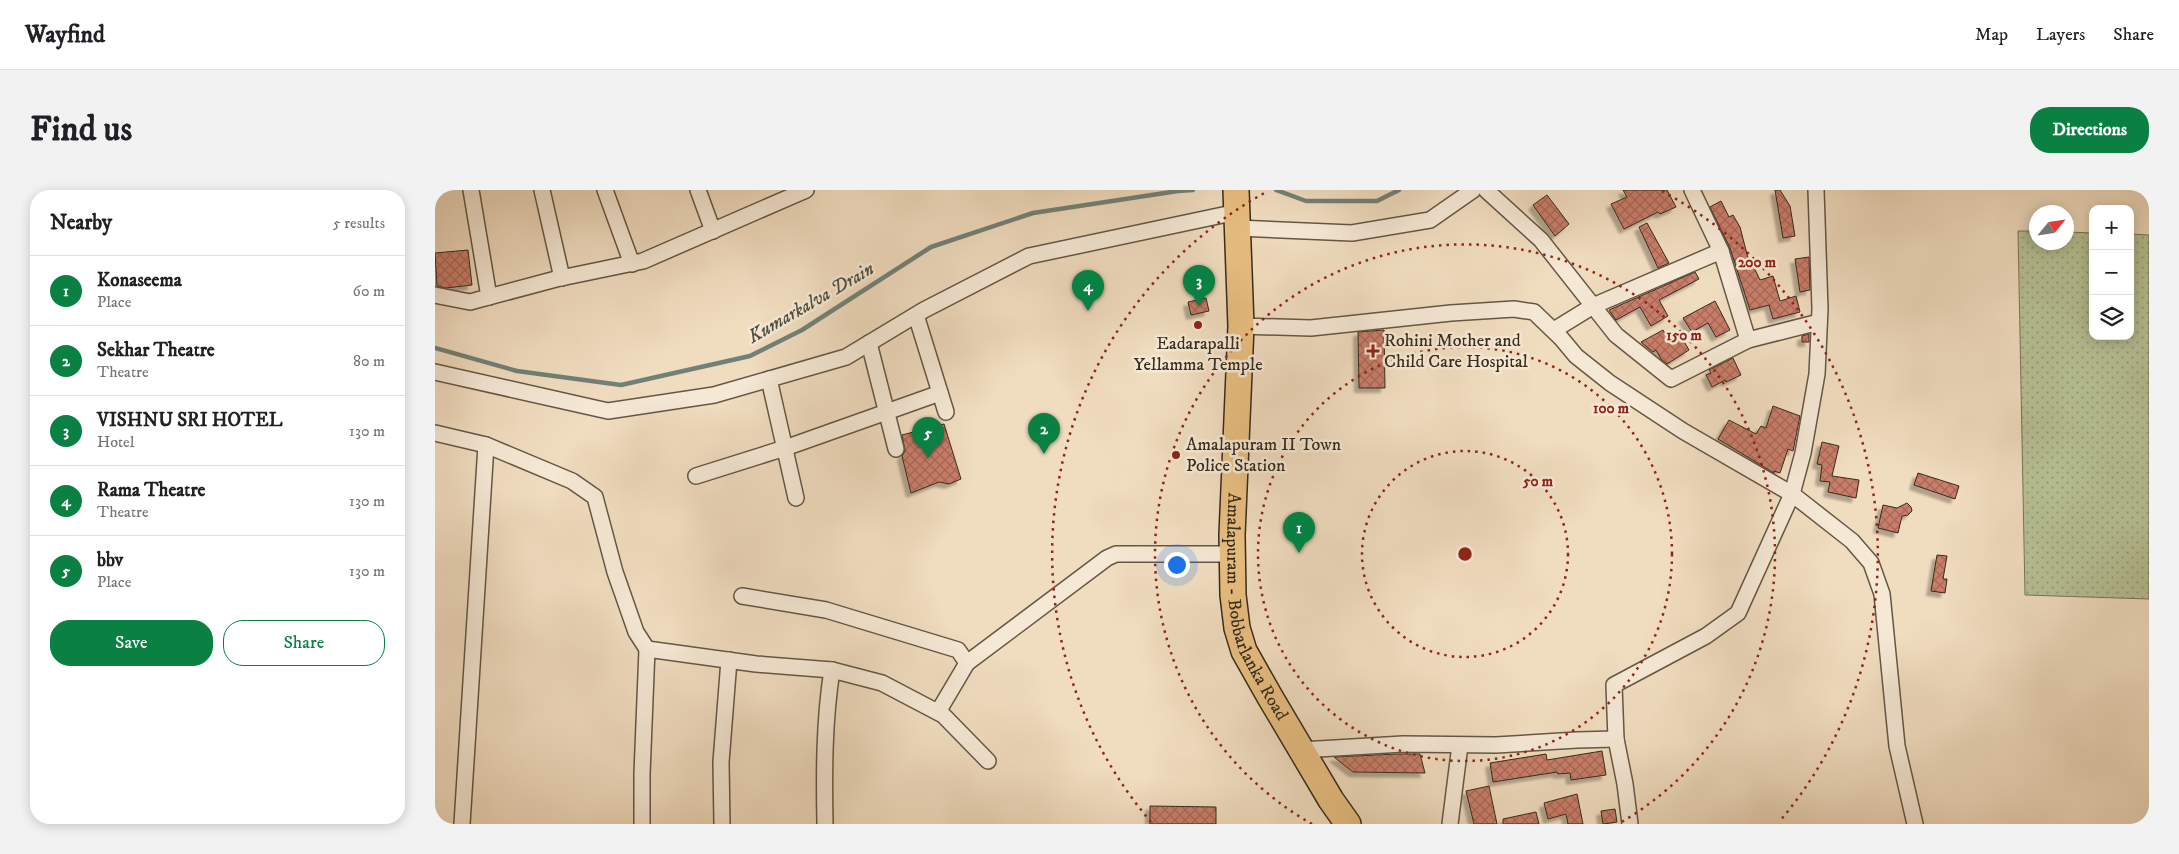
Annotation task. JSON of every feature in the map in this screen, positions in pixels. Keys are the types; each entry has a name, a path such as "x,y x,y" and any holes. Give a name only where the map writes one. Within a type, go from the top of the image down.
{"highway":[{"name":"Amalapuram - Bobbarlanka Road","path":"1237,206 1241,326 1232,554 1237,628 1244,651 1301,750 1348,824"}],"street":[{"path":"471,190 489,297"},
{"path":"542,190 562,278"},
{"path":"605,190 632,264"},
{"path":"698,190 713,231"},
{"path":"435,372 608,411 714,395 846,358 916,314 1029,256 1237,206 1352,233 1430,220 1473,190"},
{"path":"1486,190 1541,240 1617,336 1671,379 1748,340 1819,322"},
{"path":"1692,190 1721,251 1748,340"},
{"path":"1630,824 1625,784 1616,739 1614,685 1706,636 1738,613 1793,494 1803,453 1817,374 1819,322 1817,190"},
{"path":"435,295 470,302 562,278 643,261 801,191"},
{"path":"1554,330 1593,306 1721,251"},
{"path":"1241,326 1311,328 1451,313 1515,309 1534,312 1554,330 1576,356 1610,383 1683,431 1793,494 1852,541 1871,563 1882,594 1897,746 1915,824"},
{"path":"916,314 946,412"},
{"path":"869,343 896,449"},
{"path":"769,379 796,498"},
{"path":"696,476 785,448 940,393"},
{"path":"435,433 486,445 572,481 595,497 618,581 636,632 647,649 642,824"},
{"path":"462,824 486,445"},
{"path":"938,712 967,662 1107,558 1115,554 1232,554"},
{"path":"743,596 836,613 958,650 967,662"},
{"path":"647,649 729,660 832,670 882,684 943,715 988,761"},
{"path":"722,824 721,762 729,660"},
{"path":"825,824 825,742 827,704 832,670"},
{"path":"1301,750 1393,744 1496,746 1616,739"},
{"path":"1450,824 1460,744"}],"green space":[{"path":"2018,231 2029,231 2029,250 2074,250 2074,232 2089,233 2089,340 2134,340 2134,234 2149,235 2149,599 2025,595"}],"building":[{"path":"1623,190 1667,190 1676,207 1660,214 1658,212 1624,229 1611,204 1627,197"},
{"path":"1775,190 1780,190 1790,206 1795,236 1783,238"},
{"path":"1547,195 1569,224 1555,236 1533,205"},
{"path":"1721,201 1729,217 1733,215 1740,227 1749,262 1751,261 1760,280 1773,276 1780,301 1796,296 1800,312 1773,319 1769,305 1750,310 1730,248 1710,207"},
{"path":"1647,223 1669,263 1658,268 1639,227"},
{"path":"468,250 472,285 446,288 437,286 435,253"},
{"path":"1809,257 1810,290 1800,292 1795,259"},
{"path":"1695,272 1699,279 1659,300 1668,316 1651,326 1640,307 1616,320 1609,310"},
{"path":"1206,298 1209,311 1191,315 1188,302"},
{"path":"1715,301 1730,330 1716,337 1708,323 1692,332 1683,318"},
{"path":"1384,330 1385,388 1359,388 1358,332"},
{"path":"1663,330 1671,344 1682,338 1689,350 1667,364 1661,359 1656,350 1653,352 1641,342"},
{"path":"1809,334 1809,342 1802,342 1802,336"},
{"path":"1733,358 1741,375 1712,387 1706,375 1711,373 1709,370"},
{"path":"1773,406 1800,416 1793,451 1788,449 1780,473 1774,471 1774,473 1718,439 1729,420 1756,434 1761,426 1766,428"},
{"path":"944,424 961,479 949,484 939,482 911,493 902,456 905,451 902,435"},
{"path":"1822,442 1839,446 1832,476 1859,480 1856,498 1828,492 1830,482 1820,481 1822,465 1817,464"},
{"path":"1918,473 1959,486 1955,499 1914,485"},
{"path":"1907,503 1912,511 1908,515 1902,516 1898,533 1878,528 1883,505 1897,508"},
{"path":"1937,555 1947,556 1943,579 1947,579 1945,593 1931,591"},
{"path":"1602,751 1606,775 1571,780 1570,773 1558,774 1557,772 1493,782 1490,763 1546,754 1547,760"},
{"path":"1420,754 1425,773 1353,772 1334,757"},
{"path":"1489,786 1497,824 1474,824 1466,791"},
{"path":"1577,794 1583,824 1568,824 1566,814 1548,819 1544,803"},
{"path":"1150,806 1216,807 1216,824 1150,824"},
{"path":"1615,809 1617,822 1603,824 1601,811"},
{"path":"1536,812 1539,824 1503,824 1503,819"}],"waterway":[{"name":"Kumarkalva Drain","path":"435,348 517,371 621,385 750,356 802,330 931,247 1033,213 1193,190"},
{"name":"Kumarkalva Drain","path":"1276,190 1306,201 1377,201 1399,190"}],"place":[{"name":"VISHNU SRI HOTEL","path":"1199,306"},
{"name":"Rama Theatre","path":"1088,311"},
{"name":"Eadarapalli Yellamma Temple","path":"1198,325"},
{"name":"Rohini Mother and Child Care Hospital","path":"1373,351"},
{"name":"Sekhar Theatre","path":"1044,454"},
{"name":"Amalapuram II Town Police Station","path":"1176,455"},
{"name":"bbv","path":"928,458"},
{"name":"Konaseema","path":"1299,553"}]}
